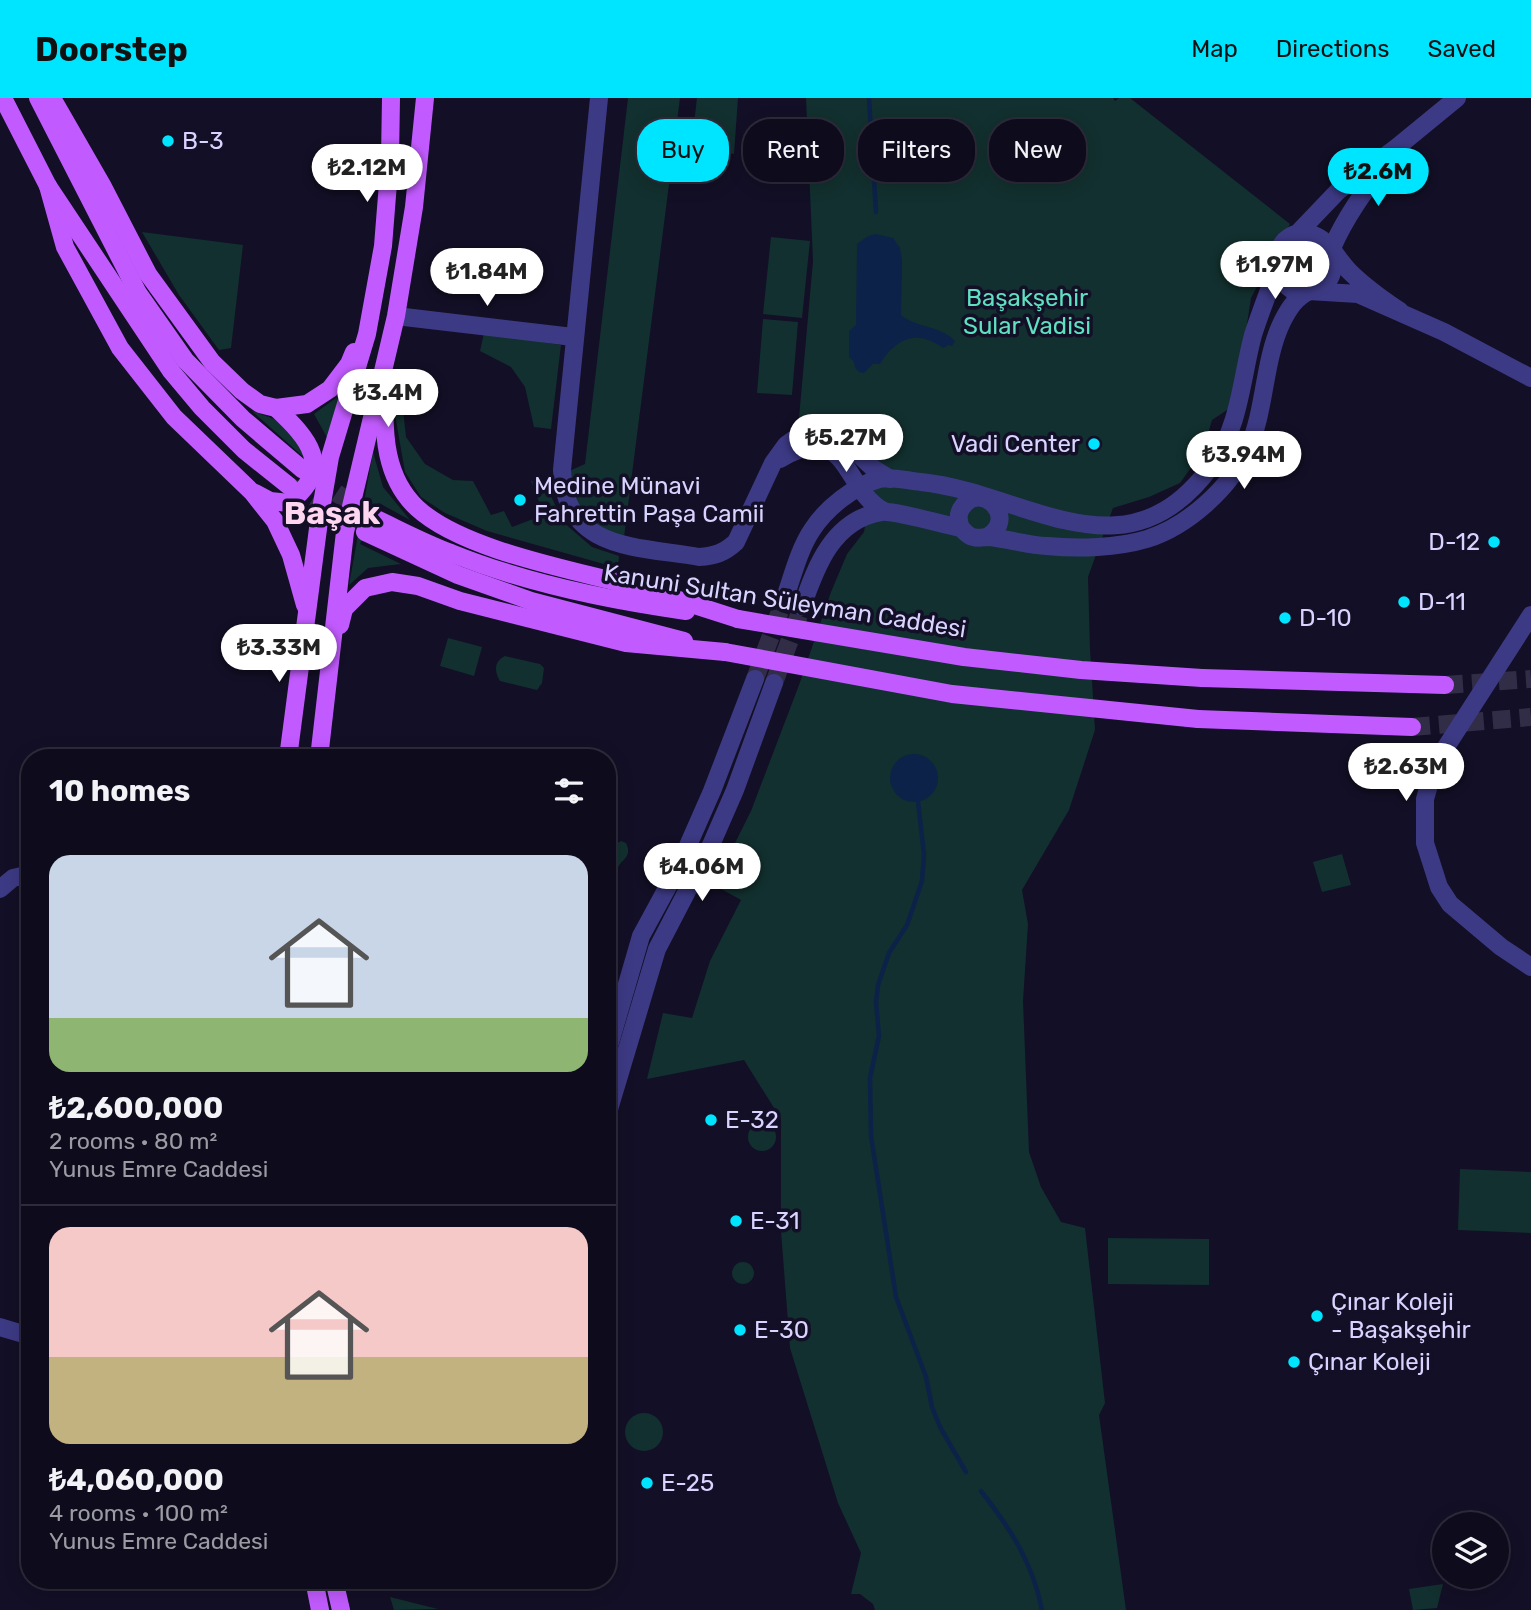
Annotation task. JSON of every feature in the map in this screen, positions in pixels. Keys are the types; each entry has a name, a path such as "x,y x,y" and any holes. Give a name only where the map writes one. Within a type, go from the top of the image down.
{"main road":[{"path":"3,98 48,186 172,371 202,408 244,450 289,486"},
{"path":"37,98 138,293 185,360 243,419 303,470"},
{"path":"52,98 102,184 148,274 212,362 260,404 276,408 307,404 330,389 349,364 370,313"},
{"path":"289,749 330,457 367,334 383,246 390,158 391,98"},
{"path":"320,749 345,532 397,316 414,206 425,98"},
{"path":"48,186 65,247 120,348 174,417 253,492 275,521 291,555 308,616"},
{"path":"387,352 384,424 386,451 395,477 415,507 431,519 482,545 660,594 738,619"},
{"path":"253,492 270,501 289,503 299,496 312,471 314,460 308,441 276,408"},
{"name":"Kanuni Sultan Süleyman Caddesi","path":"1412,727 1198,719 952,694 724,652 531,601 458,575 369,525 522,577 641,604 964,657 1081,670 1202,678 1445,685"},
{"path":"329,666 344,609 365,588 392,582 418,586 460,601 626,643 724,652"},
{"path":"316,1589 320,1610"},
{"path":"336,1589 341,1610"}],"street":[{"path":"598,98 589,215 573,337 562,470 564,496 570,508 590,532 616,542 699,557 713,556 726,552 736,542 773,463 786,445 797,437 809,434 840,437 874,468 891,479"},
{"path":"783,603 804,542 814,527 826,512 861,487 880,479 934,483 1082,525 1129,524 1158,514 1185,496 1212,465 1230,435 1253,336 1276,270 1276,256 1280,246 1296,234 1338,191 1457,98"},
{"path":"773,463 803,448 821,447 841,458 870,503 884,511 961,528 971,537 1065,548 1147,538 1180,523 1208,501 1230,478 1248,450 1260,411 1273,345 1294,301 1321,287 1332,274 1334,266 1331,250 1349,217 1396,148"},
{"path":"1296,234 1316,236 1372,292 1400,311"},
{"path":"1276,270 1284,284 1292,290 1358,294 1400,311 1531,379"},
{"path":"397,316 573,337"},
{"path":"961,528 959,517 963,505 974,498 986,499 996,506 1000,519 996,530 986,537"},
{"path":"802,607 812,578 828,547 849,523 884,511"},
{"path":"1051,517 1065,548"},
{"path":"1531,615 1435,764 1425,799 1425,843 1439,887 1450,904 1501,947 1531,967"},
{"path":"616,1022 641,936 679,866 707,804 755,679"},
{"path":"616,1085 657,949 711,845 735,790 774,683"},
{"path":"0,889 13,878 21,876"},
{"path":"0,1327 21,1333"}],"green space":[{"path":"628,98 680,98 677,119 637,119 637,182 669,182 624,537 594,527 567,488 569,471 585,464"},
{"path":"697,98 738,98 734,154 729,153 729,119 695,119"},
{"name":"Başakşehir Sular Vadisi","path":"806,98 1113,98 1115,101 1119,98 1130,98 1290,224 1251,298 1230,408 1212,420 1203,451 1180,483 1149,497 1113,508 1088,577 1095,730 1069,810 1022,890 1028,924 1023,1001 1029,1152 1041,1187 1061,1222 1085,1228 1105,1403 1099,1415 1126,1610 875,1610 873,1604 860,1594 851,1594 861,1553 838,1503 790,1348 781,1231 781,1119 744,1060 647,1079 663,1013 692,1018 710,961 741,900 714,885 751,811 847,554 864,532 871,490 880,467 798,429 813,261 810,182 844,182 844,119 807,119"},
{"path":"142,232 243,245 231,348 219,350 179,295"},
{"path":"771,237 810,241 802,318 763,314"},
{"path":"763,319 798,322 792,395 757,393"},
{"path":"484,333 561,345 551,429 534,427 525,387 511,367 480,351"},
{"path":"340,395 329,441 314,414"},
{"path":"394,409 403,409 406,437 425,464 453,480 473,481 491,515 504,511 512,527 544,515 531,481 544,481 563,522 592,547 619,556 618,568 487,531 445,513 421,497 405,472"},
{"path":"252,411 290,427 301,440 309,462"},
{"path":"373,452 383,487 410,520 379,503 360,544 401,564 368,568 349,585"},
{"path":"448,638 482,647 474,676 440,666"},
{"path":"505,656 540,664 544,668 542,683 537,690 500,681 496,667"},
{"path":"621,841 626,843 628,852 616,876 616,844"},
{"path":"1342,854 1351,885 1322,892 1313,862"},
{"path":"762,1123 772,1127 776,1137 772,1147 762,1151 752,1147 748,1137 752,1127"},
{"path":"1460,1169 1531,1172 1531,1233 1458,1230"},
{"path":"1108,1238 1209,1239 1209,1285 1108,1284"},
{"path":"743,1262 751,1265 754,1273 751,1281 743,1284 735,1281 732,1273 735,1265"},
{"path":"644,1413 658,1418 663,1432 658,1446 644,1451 630,1446 625,1432 630,1418"},
{"path":"1432,1586 1432,1589 1442,1589 1437,1608 1413,1610 1409,1589"},
{"path":"390,1597 438,1609 394,1610"}],"water":[{"path":"876,234 893,238 900,248 901,315 914,323 942,332 955,341 952,346 943,348 924,339 908,339 893,348 880,364 873,364 864,373 855,368 849,357 849,331 856,325 857,244"},
{"path":"914,754 931,761 938,778 931,795 914,802 897,795 890,778 897,761"}],"waterway":[{"path":"869,98 876,212"},
{"path":"918,802 924,854 922,881 907,925 889,953 878,985 876,1002 879,1036 870,1078 871,1136 896,1297 926,1377 932,1407 940,1427 966,1472"},
{"path":"981,1491 1019,1547 1033,1577 1042,1610"}],"tunnel":[{"path":"314,478 372,517"},
{"path":"289,486 358,528"},
{"path":"755,679 783,603"},
{"path":"774,683 802,607"},
{"path":"1445,685 1531,679"},
{"path":"1412,727 1531,717"}],"place":[{"name":"B-3","path":"168,141"},
{"name":"Vadi Center","path":"1094,444"},
{"name":"Medine Münavi Fahrettin Paşa Camii","path":"520,500"},
{"name":"D-12","path":"1494,542"},
{"name":"D-11","path":"1404,602"},
{"name":"D-10","path":"1285,618"},
{"name":"E-32","path":"711,1120"},
{"name":"E-31","path":"736,1221"},
{"name":"Çınar Koleji - Başakşehir","path":"1317,1316"},
{"name":"E-30","path":"740,1330"},
{"name":"Çınar Koleji","path":"1294,1362"},
{"name":"E-25","path":"647,1483"}],"district":[{"name":"Başak","path":"332,513"}]}
